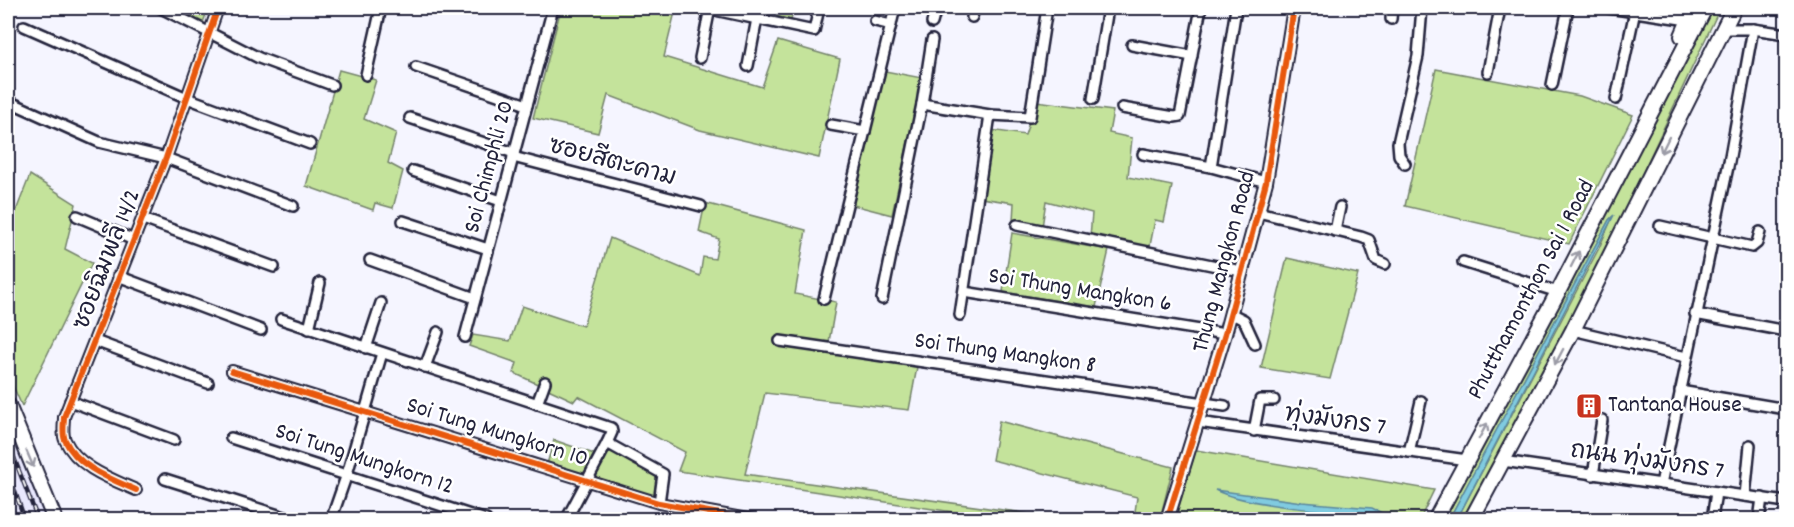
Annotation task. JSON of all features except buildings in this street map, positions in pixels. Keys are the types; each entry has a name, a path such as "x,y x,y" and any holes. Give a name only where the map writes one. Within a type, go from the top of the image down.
{"main road":[{"name":"Phutthamonthon Sai 1 Road","path":"1435,519 1558,292 1705,8"},
{"path":"1690,92 1725,8"},
{"path":"1475,518 1573,330 1734,8"},
{"name":"Phutthamonthon Sai 1 Road","path":"1667,80 1691,14"},
{"path":"8,405 55,519"}],"street":[{"path":"161,8 259,58 332,85"},
{"name":"ซอยฉิมพลี 14/2","path":"136,490 105,476 76,457 63,438 64,417 166,159 218,8"},
{"path":"366,75 381,8"},
{"name":"Soi Chimphli 20","path":"465,337 553,8"},
{"path":"700,58 710,8 758,13 814,32 819,8"},
{"path":"824,299 895,8"},
{"path":"932,23 936,8"},
{"path":"922,104 990,115 1030,117 1047,8"},
{"path":"1093,99 1108,8"},
{"path":"1122,108 1174,117 1180,116 1200,8"},
{"path":"1211,167 1236,8"},
{"name":"Thung Mangkon Road","path":"1167,519 1225,334 1266,183 1294,8"},
{"path":"1391,19 1392,8"},
{"path":"1405,164 1399,155 1398,143 1418,56 1422,8"},
{"path":"1488,72 1500,8"},
{"path":"1552,85 1568,8"},
{"path":"1609,8 1691,14"},
{"path":"1616,99 1635,11"},
{"path":"748,66 758,13"},
{"path":"875,21 891,25"},
{"path":"24,26 187,98 310,144"},
{"path":"1724,29 1752,29 1786,34"},
{"path":"1661,484 1738,118 1752,29"},
{"path":"882,299 922,104 932,40"},
{"path":"1132,45 1192,56"},
{"path":"416,68 527,105"},
{"path":"8,101 99,142 166,159 293,206"},
{"path":"960,315 990,115"},
{"name":"ซอยสีตะคาม","path":"410,118 514,155 701,206"},
{"path":"831,124 865,131"},
{"path":"1143,154 1211,167 1266,183"},
{"path":"413,171 501,201"},
{"path":"1335,231 1340,207"},
{"path":"1258,212 1369,240 1373,257 1385,264"},
{"path":"77,216 134,240"},
{"path":"143,219 274,267"},
{"path":"403,221 488,249"},
{"path":"1017,225 1241,272"},
{"path":"1660,226 1752,247 1757,243 1760,232"},
{"path":"370,260 475,298"},
{"path":"1463,262 1558,292"},
{"path":"118,276 261,330"},
{"path":"309,328 320,283"},
{"name":"Soi Thung Mangkon 6","path":"964,292 1225,334"},
{"path":"366,348 381,303"},
{"path":"1230,313 1244,320 1255,344"},
{"path":"1695,314 1786,331"},
{"path":"282,319 611,428 612,432 607,443 566,519"},
{"path":"1573,330 1686,357"},
{"path":"426,367 438,332"},
{"path":"95,341 208,382"},
{"name":"Soi Thung Mangkon 8","path":"780,341 1225,406"},
{"path":"331,519 347,474 382,353"},
{"name":"Soi Tung Mungkorn 10","path":"232,371 659,503 753,519"},
{"path":"537,404 545,382"},
{"path":"1680,391 1786,409"},
{"path":"1254,430 1260,400 1274,400"},
{"path":"70,401 174,440"},
{"path":"1409,452 1421,401"},
{"path":"1593,475 1602,420"},
{"name":"ทุ่งมังกร 7","path":"1198,422 1467,460"},
{"name":"Soi Tung Mungkorn 12","path":"231,438 486,519"},
{"path":"607,443 663,474 659,503"},
{"path":"1745,495 1750,445"},
{"name":"ถนน ทุ่งมังกร 7","path":"1503,461 1786,502"},
{"path":"165,479 294,519"},
{"path":"1712,519 1716,492"},
{"path":"1759,519 1762,498"}],"shaded area":[{"path":"8,424 48,519 8,519"}],"green space":[{"path":"168,8 208,8 202,26"},
{"path":"561,8 676,8 664,57 762,87 778,41 840,59 819,158 700,130 608,95 598,133 533,118"},
{"path":"777,8 793,8 791,21 776,16"},
{"path":"1709,8 1720,8 1595,274 1465,519 1457,519 1599,248 1613,216 1449,519 1442,520"},
{"path":"1436,69 1580,96 1633,115 1569,244 1405,206"},
{"path":"339,70 376,80 364,119 396,133 388,163 403,171 393,208 375,203 373,210 306,186"},
{"path":"885,71 922,78 892,215 853,205"},
{"path":"1036,101 1113,111 1109,133 1132,138 1128,177 1172,186 1164,222 1155,220 1149,251 1090,237 1092,213 1046,201 1042,227 1013,221 1014,203 981,198 991,130 1025,135"},
{"path":"30,175 76,204 65,249 92,263 22,406 8,375 8,224 12,221"},
{"path":"705,203 806,230 795,294 836,302 827,353 917,367 909,410 765,393 745,474 1067,519 1000,519 678,471 685,452 578,396 574,401 514,373 517,363 469,346 473,335 510,341 522,306 583,326 610,238 700,276 703,257 715,259 719,239 699,232"},
{"path":"1012,233 1109,250 1096,307 1003,292"},
{"path":"1287,258 1358,274 1330,379 1261,368"},
{"path":"999,421 1173,467 1160,519 1134,519 1137,497 992,460"},
{"path":"554,440 594,454 582,476 547,464"},
{"path":"608,448 657,473 654,497 592,477"},
{"path":"1196,450 1434,490 1420,519 1175,520"}],"water":[{"path":"1614,215 1457,519 1449,519 1609,220"},
{"path":"1215,490 1302,502 1372,508 1386,515 1272,505 1230,496"}],"railway":[{"path":"8,442 38,520"},
{"path":"8,472 25,520"},
{"path":"8,510 12,520"}],"cycle path":[{"path":"136,490 96,471 78,458 64,438 64,417 166,158 218,8"},
{"path":"1167,520 1225,334 1266,182 1294,8"},
{"path":"232,371 659,503 753,520"}],"place":[{"name":"Tantana House","path":"1589,406"}]}
